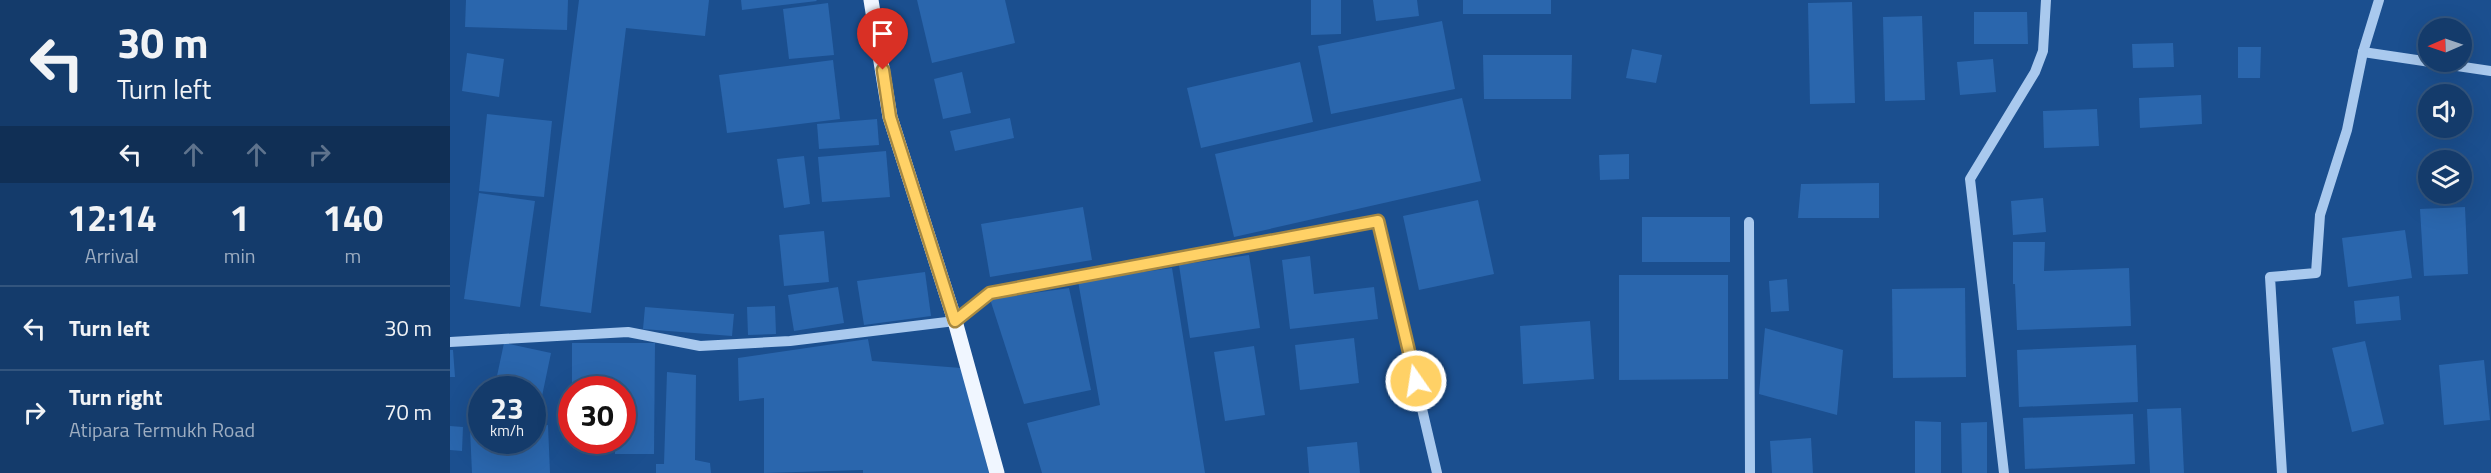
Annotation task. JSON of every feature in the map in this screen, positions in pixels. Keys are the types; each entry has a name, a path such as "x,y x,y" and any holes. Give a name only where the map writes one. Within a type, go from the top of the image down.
{"main road":[{"path":"872,0 890,117 955,321 997,473"}],"street":[{"path":"2004,473 1970,179 2036,72 2043,51 2046,0"},
{"path":"2282,473 2270,277 2316,273 2320,215 2347,130 2363,52 2379,0"},
{"path":"2363,52 2491,71"},
{"path":"450,342 628,332 700,346 790,341 955,321 990,293 1378,221 1437,473"},
{"path":"1749,222 1750,473"}],"building":[{"path":"466,0 568,0 567,30 465,27"},
{"path":"579,0 709,0 705,36 626,28 591,313 540,306"},
{"path":"741,0 816,0 817,1 742,10"},
{"path":"917,0 1005,0 1015,43 932,63"},
{"path":"1311,0 1341,0 1341,34 1311,35"},
{"path":"1373,0 1417,0 1419,16 1376,21"},
{"path":"1463,0 1551,0 1551,14 1463,14"},
{"path":"1852,2 1855,103 1810,104 1808,3"},
{"path":"828,3 834,55 789,59 783,9"},
{"path":"1974,12 2027,12 2028,44 1974,44"},
{"path":"1922,16 1925,100 1885,101 1883,17"},
{"path":"1442,21 1455,89 1331,114 1318,46"},
{"path":"2173,43 2174,67 2133,68 2132,44"},
{"path":"2238,47 2261,47 2260,78 2238,78"},
{"path":"1632,49 1662,55 1656,83 1626,78"},
{"path":"467,53 504,59 499,97 462,91"},
{"path":"1483,55 1572,55 1571,99 1484,99"},
{"path":"1993,59 1996,92 1960,95 1957,62"},
{"path":"833,60 840,119 727,133 719,75"},
{"path":"1300,62 1313,122 1201,148 1187,88"},
{"path":"962,72 971,113 943,119 934,79"},
{"path":"2201,95 2202,124 2140,128 2139,98"},
{"path":"1462,98 1481,181 1234,237 1215,154"},
{"path":"2097,109 2099,146 2044,148 2043,111"},
{"path":"487,114 552,121 544,197 479,191"},
{"path":"1010,118 1014,138 955,151 950,131"},
{"path":"877,119 879,145 819,149 817,124"},
{"path":"886,151 890,197 822,202 818,157"},
{"path":"1629,154 1629,179 1600,180 1599,155"},
{"path":"804,156 810,204 784,208 777,159"},
{"path":"1879,183 1879,218 1798,218 1801,184"},
{"path":"479,193 535,201 520,307 464,299"},
{"path":"2043,198 2046,232 2013,235 2011,201"},
{"path":"1478,200 1494,274 1419,290 1403,216"},
{"path":"1083,207 1092,260 990,277 981,224"},
{"path":"2465,207 2468,274 2424,276 2420,209"},
{"path":"1642,217 1730,217 1730,262 1642,262"},
{"path":"2405,230 2412,278 2348,287 2342,238"},
{"path":"824,231 829,282 784,286 779,235"},
{"path":"2013,242 2045,242 2044,271 2129,268 2131,326 2017,330 2015,284 2013,284"},
{"path":"1249,255 1260,328 1190,338 1179,265"},
{"path":"1310,256 1314,294 1374,287 1378,319 1290,329 1282,260"},
{"path":"1172,268 1205,473 1042,473 1027,423 1100,405 1078,281"},
{"path":"925,272 931,316 864,325 857,281"},
{"path":"1619,275 1728,275 1728,379 1619,380"},
{"path":"1787,279 1789,311 1771,312 1769,281"},
{"path":"838,287 844,323 794,331 788,295"},
{"path":"1069,288 1091,390 1024,404 990,299"},
{"path":"1965,288 1966,377 1893,378 1892,289"},
{"path":"2399,296 2401,320 2356,324 2354,301"},
{"path":"775,306 776,334 748,335 747,307"},
{"path":"645,307 734,314 732,336 643,329"},
{"path":"1590,321 1594,379 1523,384 1520,326"},
{"path":"1765,328 1843,350 1837,415 1759,394"},
{"path":"1354,338 1359,383 1300,390 1295,345"},
{"path":"868,339 872,361 961,368 989,473 863,473 863,470 764,473 764,398 739,401 738,358"},
{"path":"2365,341 2384,424 2352,432 2332,348"},
{"path":"504,343 551,353 546,377 497,376"},
{"path":"572,343 655,343 654,454 636,454 636,376 572,376"},
{"path":"2136,345 2138,402 2019,407 2017,350"},
{"path":"1254,346 1265,415 1225,421 1214,352"},
{"path":"450,350 453,350 455,377 450,377"},
{"path":"2484,360 2490,420 2444,425 2439,365"},
{"path":"667,372 696,375 695,460 710,463 711,473 656,473 656,464 664,464"},
{"path":"2181,408 2184,473 2150,473 2147,409"},
{"path":"2133,414 2135,464 2025,469 2023,418"},
{"path":"1915,421 1941,422 1941,473 1915,473"},
{"path":"1987,422 1987,473 1962,473 1961,423"},
{"path":"546,425 548,425 550,473 472,473 471,454 546,454"},
{"path":"450,426 463,427 462,451 450,450"},
{"path":"1811,438 1813,473 1772,473 1770,441"},
{"path":"1357,442 1360,473 1309,473 1307,447"}],"route":[{"path":"883,70 890,117 955,321 990,293 1378,221 1416,381"}]}
